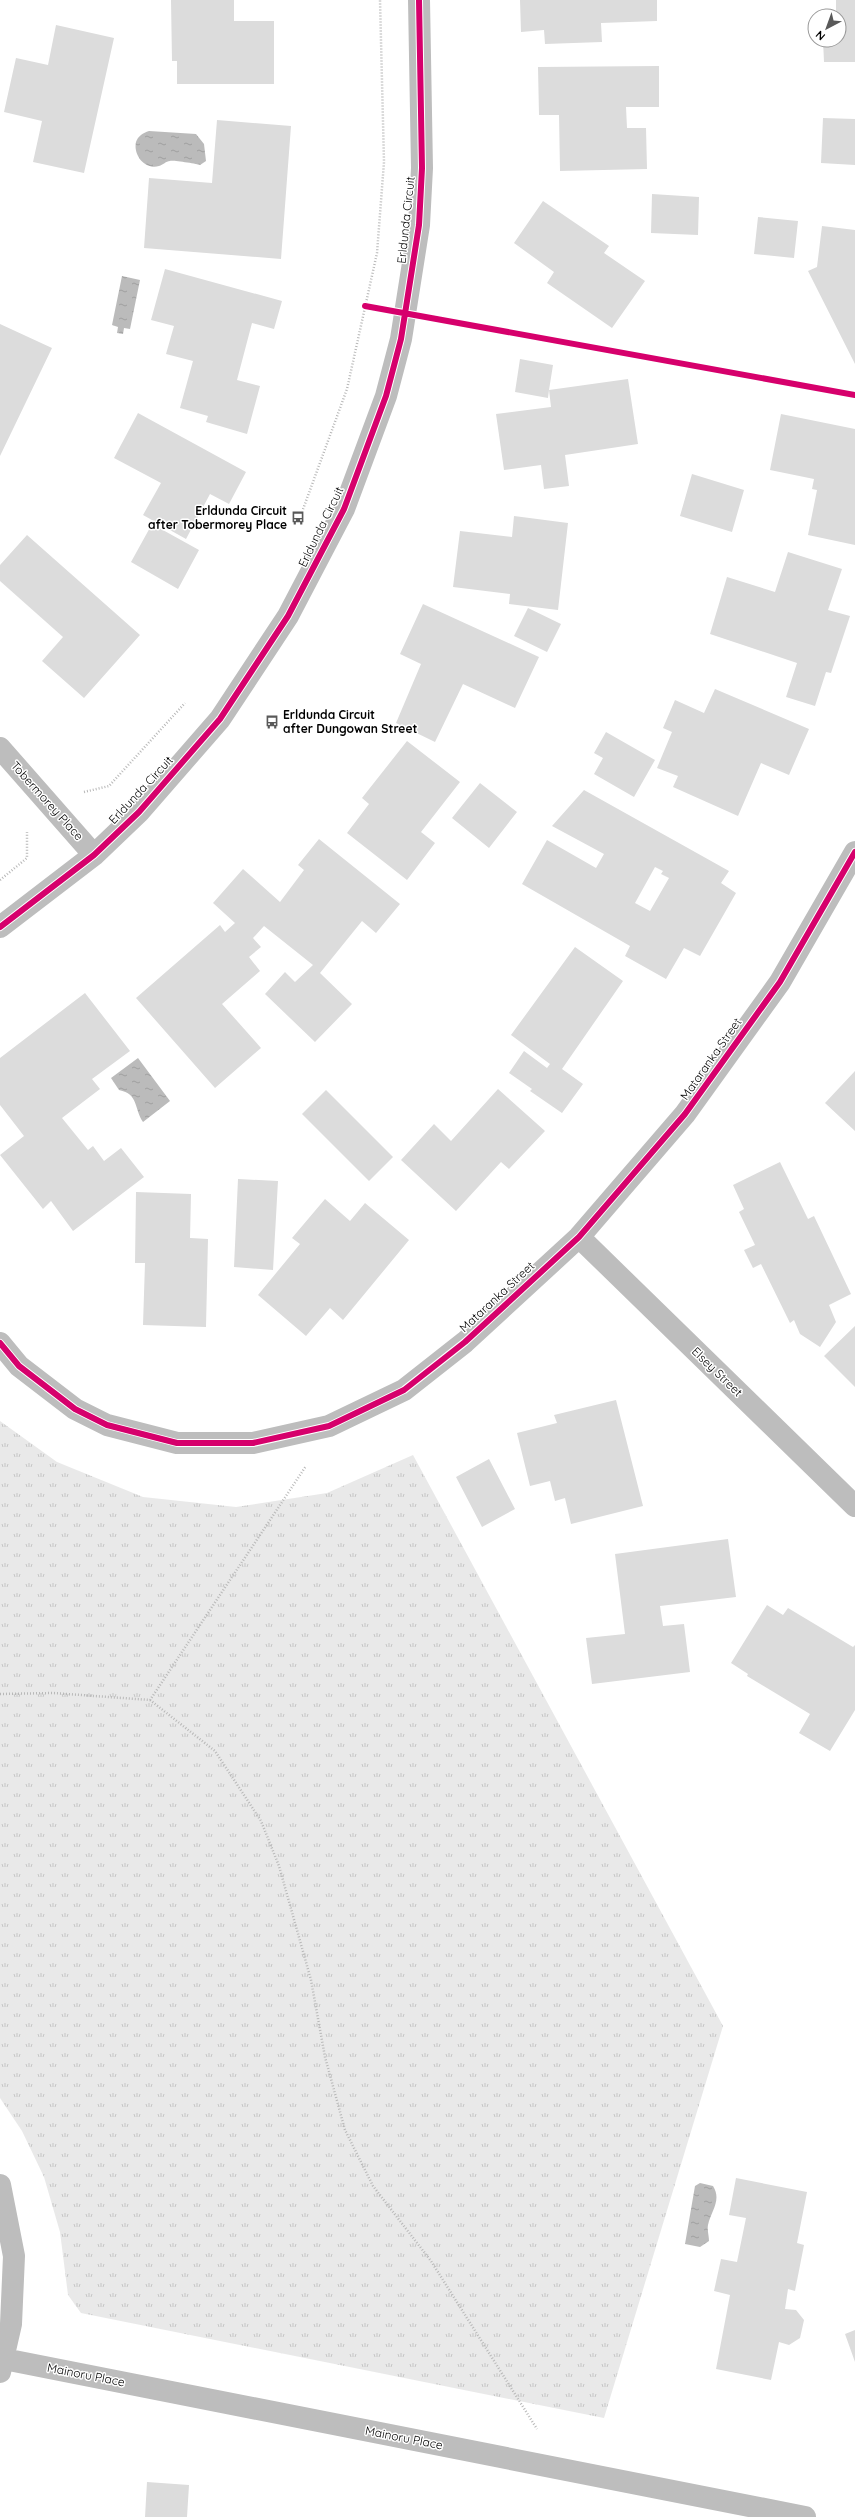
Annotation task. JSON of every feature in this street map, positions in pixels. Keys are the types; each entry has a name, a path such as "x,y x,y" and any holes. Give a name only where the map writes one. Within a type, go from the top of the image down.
{"street":[{"name":"Erldunda Circuit","path":"0,926 94,855 139,812 220,718 288,616 344,508 386,396 401,339 419,225 422,168 419,0"},
{"name":"Tobermorey Place","path":"0,748 94,855"},
{"name":"Mataranka Street","path":"0,1343 19,1366 69,1404 107,1425 177,1443 253,1443 329,1426 404,1390 465,1342 579,1236 685,1114 780,982 855,852"},
{"name":"Elsey Street","path":"579,1236 855,1506"},
{"path":"0,2185 14,2256 11,2324 2,2365"},
{"name":"Mainoru Place","path":"2,2365 562,2469 805,2517"}],"path":[{"path":"300,515 347,389 377,253 384,162 380,0"},
{"path":"365,306 405,312"},
{"path":"0,880 27,858 27,828 73,786 83,792 109,786 188,700"},
{"path":"150,1700 311,1459 306,1431"},
{"path":"0,1694 53,1693 150,1700 215,1751 261,1821 279,1866 307,1966 325,2057 345,2130 373,2186 431,2260 562,2469"}],"green space":[{"path":"0,1421 57,1462 143,1497 236,1507 327,1493 413,1455 723,2026 604,2418 81,2313 68,2295 60,2232 44,2177 22,2131 0,2098"}],"water":[{"path":"149,131 196,134 204,144 206,161 200,165 172,161 154,167 145,164 136,152 136,142 141,135"},
{"path":"122,276 140,280 130,329 124,328 123,334 117,333 118,327 112,325"},
{"path":"138,1058 170,1101 143,1122 133,1098 125,1092 119,1090 111,1078"},
{"path":"700,2183 713,2186 716,2201 708,2225 709,2241 700,2247 685,2244 695,2186"}],"building":[{"path":"171,0 234,0 234,21 274,21 274,84 177,84 177,61 172,61"},
{"path":"520,0 657,0 657,21 601,23 602,42 545,44 544,30 521,32"},
{"path":"836,0 855,0 855,62 824,62 823,48 847,48 847,8 836,8"},
{"path":"56,25 114,38 84,173 33,162 42,121 4,112 16,58 48,65"},
{"path":"659,66 659,107 626,107 627,128 646,128 647,169 560,171 559,115 539,115 538,67"},
{"path":"823,118 855,119 855,165 821,163"},
{"path":"217,120 291,126 281,259 144,248 149,178 212,183"},
{"path":"652,194 699,197 698,235 651,233"},
{"path":"543,201 609,246 604,253 645,281 612,328 547,283 554,272 514,243"},
{"path":"758,217 798,221 794,258 754,254"},
{"path":"822,226 855,230 855,364 808,271 817,267"},
{"path":"165,269 282,301 274,329 252,323 237,380 260,386 247,434 206,422 208,416 180,408 193,361 166,354 174,326 151,320"},
{"path":"0,324 52,348 0,456"},
{"path":"520,359 553,365 548,398 515,392"},
{"path":"628,379 638,444 565,455 569,486 544,489 541,465 504,470 496,414 551,407 549,390"},
{"path":"138,413 246,472 229,504 210,494 186,539 143,515 161,483 114,458"},
{"path":"781,414 855,429 855,545 808,535 817,490 812,489 814,479 770,470"},
{"path":"692,474 744,490 732,532 680,516"},
{"path":"514,516 568,523 558,610 509,604 510,594 453,587 460,531 512,537"},
{"path":"152,524 199,550 178,589 131,562"},
{"path":"27,535 140,635 84,698 42,661 63,637 0,581 0,565"},
{"path":"788,552 842,569 828,610 850,616 831,673 826,672 815,706 786,697 797,663 710,634 727,577 775,592"},
{"path":"423,604 539,657 515,708 463,684 435,742 396,723 421,664 400,654"},
{"path":"528,608 561,624 547,652 514,636"},
{"path":"715,689 809,729 789,775 761,763 738,816 673,787 678,776 657,768 672,732 663,728 675,700 704,713"},
{"path":"606,732 655,760 634,797 594,774 603,758 594,753"},
{"path":"407,741 460,782 421,832 435,843 407,880 347,833 369,804 362,798"},
{"path":"480,783 517,812 489,848 452,818"},
{"path":"584,790 729,871 721,883 736,893 700,956 684,948 666,979 625,956 630,946 522,884 547,840 596,868 604,854 552,826","holes":["655,867 663,871 661,874 669,878 650,911 635,903"]},
{"path":"319,839 400,904 376,933 362,921 320,973 352,1004 315,1042 265,994 285,972 295,982 313,965 264,926 253,938 261,947 249,957 260,971 222,1004 261,1048 215,1088 136,998 220,925 225,932 235,923 213,903 243,869 280,902 304,870 298,865"},
{"path":"575,947 623,981 562,1069 583,1084 562,1113 530,1091 532,1089 509,1073 524,1051 547,1068 550,1064 511,1035"},
{"path":"85,993 130,1051 92,1079 100,1089 62,1118 88,1150 93,1146 104,1161 121,1148 144,1177 73,1231 51,1201 43,1209 0,1155 24,1136 0,1105 0,1058"},
{"path":"855,1071 855,1131 825,1103"},
{"path":"498,1089 545,1131 509,1169 501,1162 456,1211 401,1160 434,1124 451,1141"},
{"path":"326,1090 393,1157 369,1181 302,1114"},
{"path":"780,1162 808,1219 814,1216 851,1294 829,1305 836,1322 820,1347 800,1334 794,1320 790,1323 761,1264 753,1268 744,1250 755,1245 739,1212 744,1209 733,1185"},
{"path":"238,1179 278,1181 273,1270 234,1267"},
{"path":"136,1192 191,1194 190,1238 208,1239 206,1327 143,1325 145,1263 135,1263"},
{"path":"325,1199 350,1221 365,1203 409,1240 343,1320 330,1308 306,1336 258,1295 300,1244 292,1238"},
{"path":"855,1326 855,1387 824,1356"},
{"path":"616,1400 643,1506 571,1524 565,1498 555,1501 550,1481 530,1486 517,1433 557,1423 554,1415"},
{"path":"489,1459 515,1509 482,1527 456,1477"},
{"path":"728,1539 736,1597 660,1606 663,1626 684,1624 690,1672 592,1684 586,1638 625,1634 615,1554"},
{"path":"767,1605 783,1615 788,1608 853,1647 855,1645 855,1710 830,1751 799,1733 810,1714 747,1676 748,1674 731,1663"},
{"path":"736,2178 807,2192 797,2243 804,2245 795,2291 788,2289 785,2309 796,2310 804,2320 800,2338 789,2345 779,2342 771,2380 716,2369 730,2295 714,2291 721,2259 737,2262 746,2218 729,2215"},
{"path":"855,2330 855,2362 845,2334"},
{"path":"147,2482 189,2485 187,2517 145,2517"}],"cycle path":[{"path":"0,927 94,855 139,812 220,719 288,616 344,509 386,396 401,339 419,225 422,168 419,0"},
{"path":"365,306 855,395"},
{"path":"0,1343 19,1366 75,1409 107,1425 177,1443 253,1443 329,1426 404,1390 465,1342 579,1237 685,1114 780,982 855,852"}],"place":[{"name":"Erldunda Circuit after Tobermorey Place","path":"298,518"},
{"name":"Erldunda Circuit after Dungowan Street","path":"272,722"}]}
